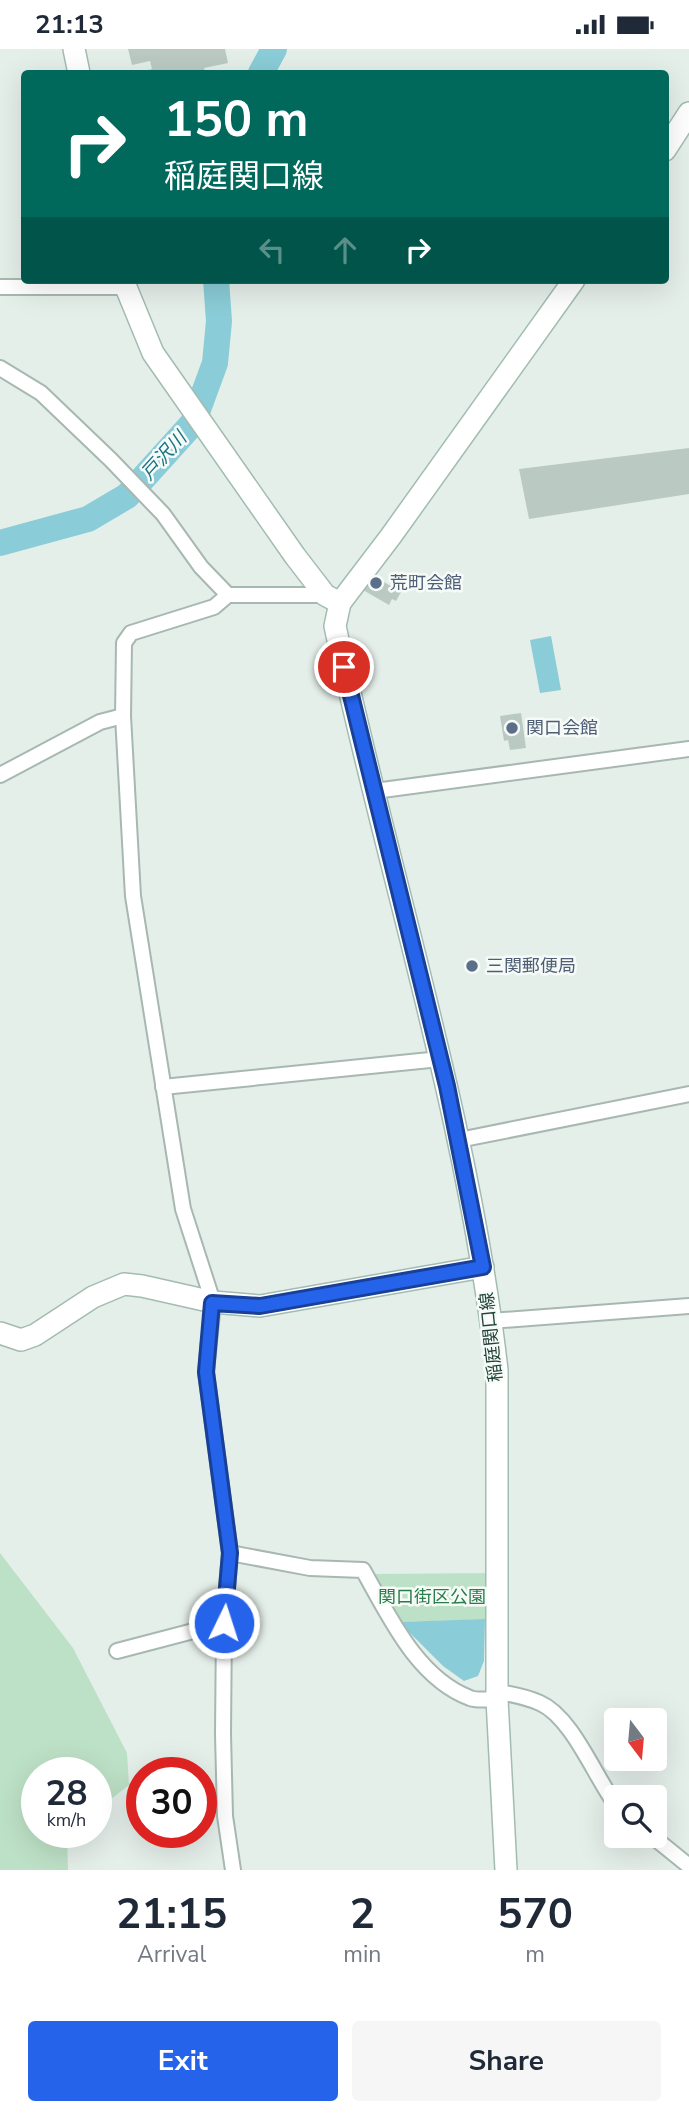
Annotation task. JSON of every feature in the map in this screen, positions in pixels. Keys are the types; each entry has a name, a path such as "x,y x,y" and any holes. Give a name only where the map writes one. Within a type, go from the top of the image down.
{"street":[{"path":"74,49 78,70"},
{"path":"669,144 689,113"},
{"path":"0,287 124,284 153,353 295,556 332,599 348,688 459,1140 483,1267"},
{"path":"332,599 400,524 571,284"},
{"path":"0,368 41,393 111,460 163,514 201,566 228,595"},
{"path":"233,1870 225,1816 224,1623 230,1553 206,1372 212,1303 183,1209 133,896 122,716 124,643 131,633 214,607 228,595 332,599"},
{"path":"0,775 100,722 122,716"},
{"path":"375,791 689,749"},
{"path":"163,1087 440,1059"},
{"path":"459,1140 689,1094"},
{"name":"稲庭関口線","path":"0,1333 21,1339 35,1335 93,1297 124,1284 212,1303 260,1306 483,1267 497,1370 497,1695 506,1870"},
{"path":"491,1321 689,1306"},
{"path":"230,1553 310,1568 363,1570 421,1663 471,1699 497,1695 520,1696 543,1704 574,1736 604,1785"},
{"path":"117,1651 224,1623"},
{"path":"667,1848 689,1865"}],"green space":[{"path":"0,1553 73,1648 127,1757 126,1787 112,1798 112,1757 21,1757 21,1848 67,1848 68,1870 0,1870"},
{"name":"関口街区公園","path":"494,1573 495,1619 399,1622 369,1574"}],"water":[{"path":"551,636 561,690 540,693 530,640"},
{"path":"485,1619 484,1661 478,1676 464,1681 443,1666 399,1622"}],"building":[{"path":"128,49 225,49 228,63 204,68 205,70 148,70 152,69 150,61 132,65"},
{"path":"689,448 689,494 529,519 519,469"},
{"name":"荒町会館","path":"372,575 401,592 396,601 392,599 389,605 363,590"},
{"name":"関口会館","path":"521,713 526,748 510,750 508,740 504,741 500,716"}],"waterway":[{"name":"戸沢川","path":"263,70 274,49"},
{"name":"戸沢川","path":"0,543 88,519 127,496 193,423 215,363 219,321 216,284"}],"place":[{"name":"荒町会館","path":"376,583"},
{"name":"関口会館","path":"512,728"},
{"name":"三関郵便局","path":"472,966"}],"route":[{"path":"224,1623 230,1553 206,1372 212,1303 260,1306 483,1267 447,1086 344,667"}]}
